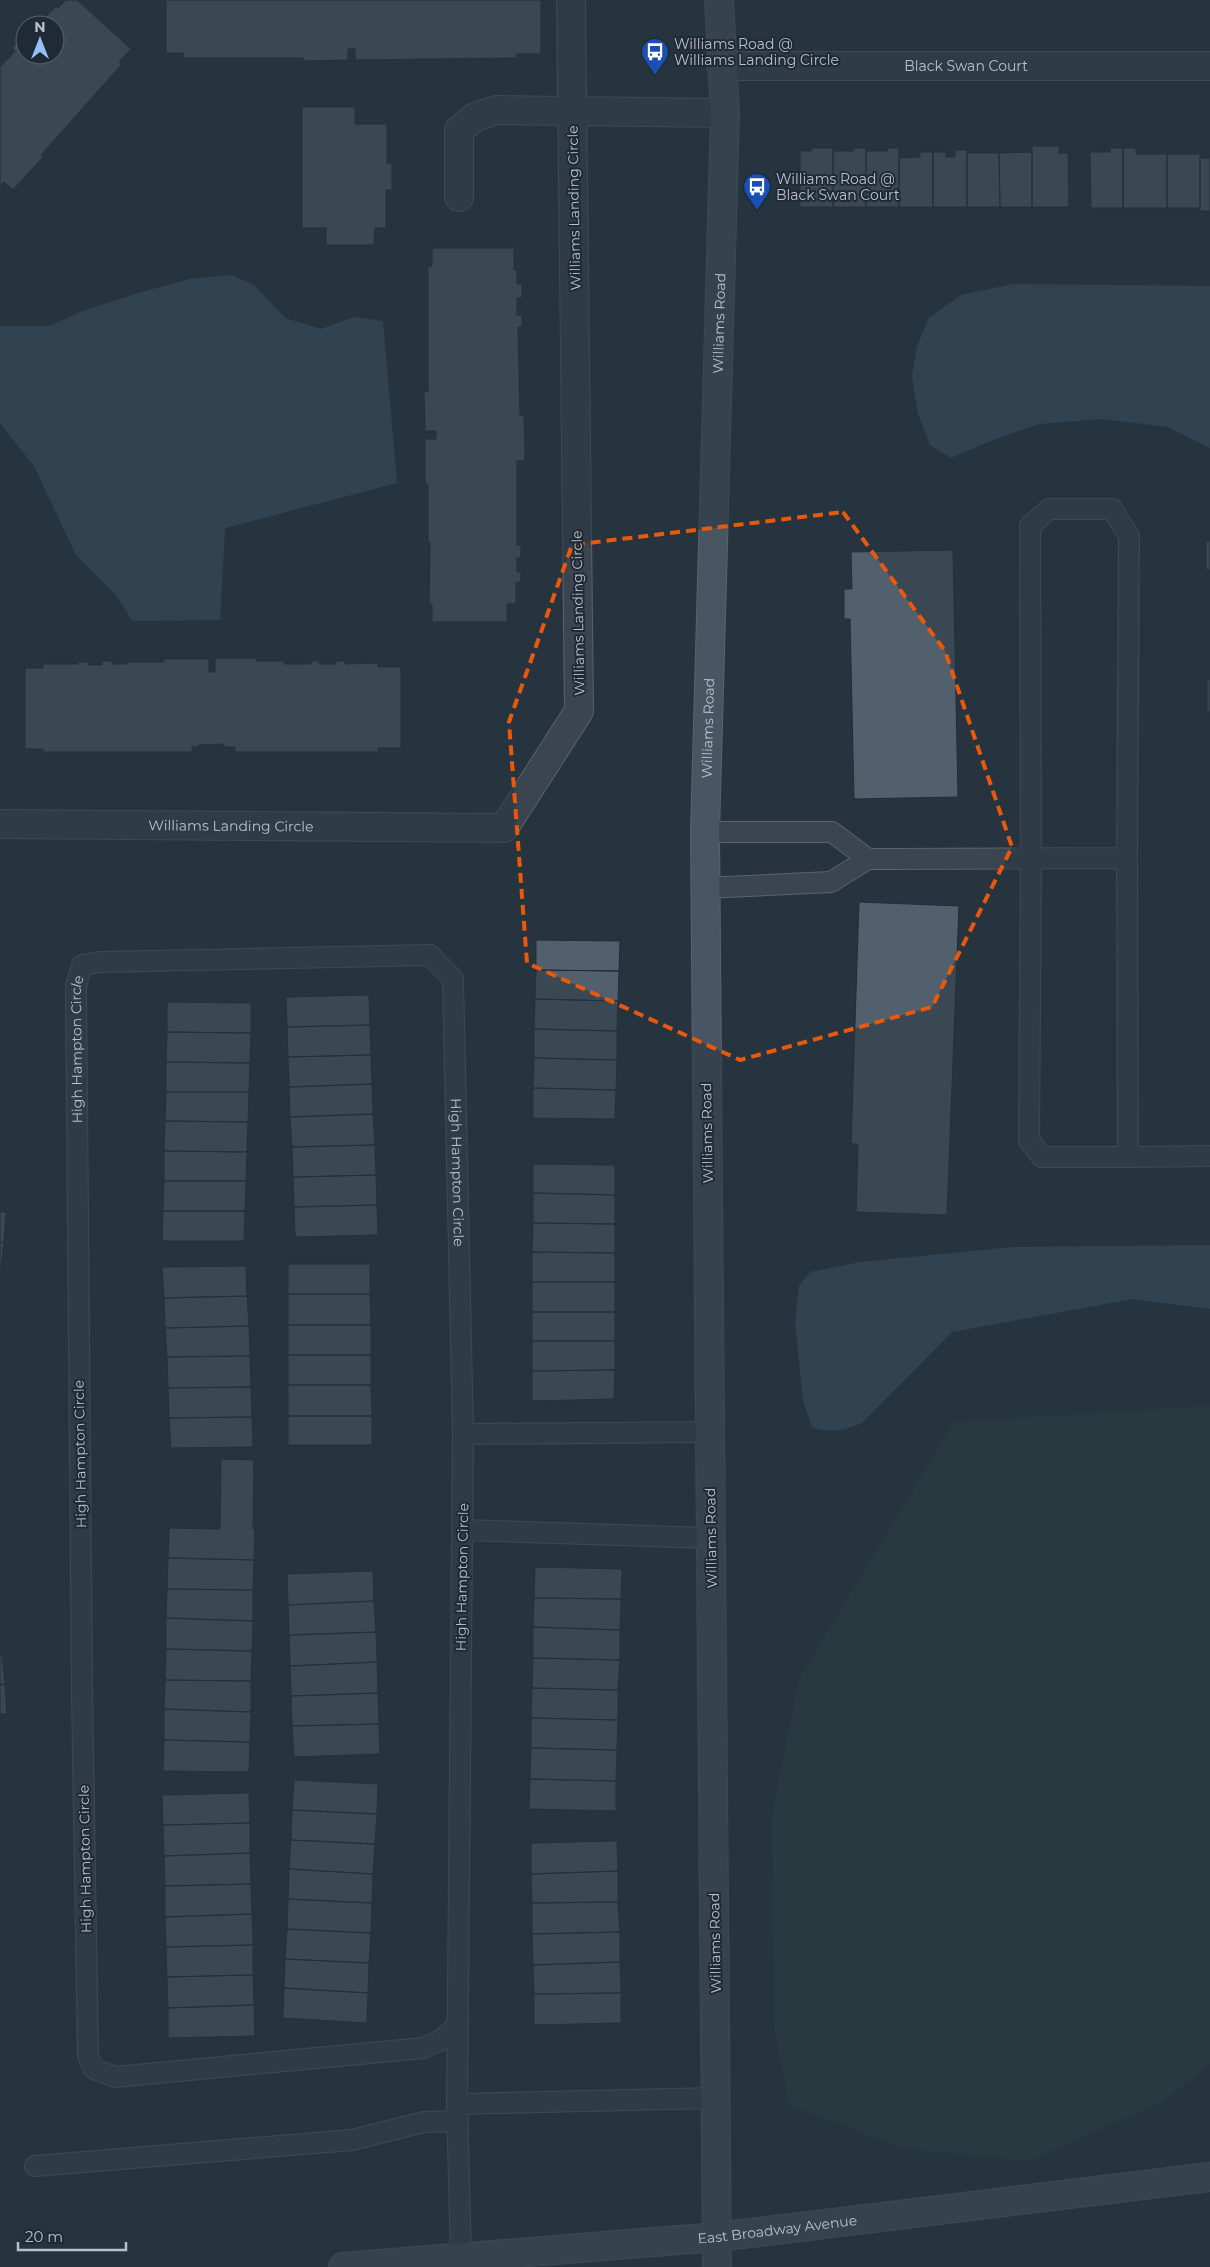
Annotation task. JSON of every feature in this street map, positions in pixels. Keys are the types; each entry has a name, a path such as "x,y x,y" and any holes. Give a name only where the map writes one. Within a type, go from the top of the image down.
{"street":[{"name":"Williams Landing Circle","path":"0,824 504,828 579,711 571,0"},
{"name":"Williams Road","path":"717,2267 704,832 725,113 721,66 719,0"},
{"name":"Black Swan Court","path":"721,66 1210,66"},
{"name":"Williams Landing Circle","path":"459,197 459,130 475,117 496,110 725,113"},
{"name":"East Broadway Avenue","path":"343,2267 717,2238 1210,2177"}],"lane":[{"path":"1128,1157 1129,536 1112,509 1049,509 1030,526 1031,858 1029,1140 1042,1157 1128,1157 1210,1156"},
{"path":"704,832 832,832 868,859"},
{"path":"705,888 830,882 868,859 1127,858"},
{"name":"High Hampton Circle","path":"430,955 453,978 463,1434 462,1530 457,2026 442,2040 423,2048 115,2077 94,2069 88,2056 82,1662 76,986 82,965 100,962 430,955"},
{"path":"463,1434 710,1432"},
{"path":"462,1530 711,1538"},
{"path":"457,2026 461,2258"},
{"path":"35,2166 352,2140 458,2112 716,2098"}],"highlighted area":[{"path":"843,512 945,651 1012,847 932,1007 740,1060 527,963 509,722 572,545"}],"green space":[{"path":"1210,1406 1210,2064 1163,2101 1029,2161 902,2148 790,2105 774,2026 772,1815 800,1677 954,1422"}],"water":[{"path":"232,275 254,285 285,318 321,329 354,317 383,321 397,483 225,528 220,620 132,621 116,595 76,555 34,466 0,423 0,326 49,326 85,310 142,292 189,279"},
{"path":"1013,284 1210,286 1210,448 1168,427 1102,419 1039,424 993,440 951,458 930,445 918,414 912,376 917,346 929,318 961,295"},
{"path":"1210,1245 1210,1309 1133,1299 952,1332 862,1423 850,1428 831,1431 812,1427 803,1400 795,1322 799,1286 810,1272 861,1262 1012,1247"}],"building":[{"path":"66,0 77,0 131,49 119,62 122,64 41,155 43,157 13,190 4,182 0,187 0,67 15,51 15,65 65,65 65,15 47,15 56,6 58,8"},
{"path":"166,0 541,0 541,54 517,54 517,58 355,60 355,49 348,49 348,60 303,61 303,58 183,58 183,53 166,53"},
{"path":"302,107 355,107 355,124 387,124 387,163 392,163 392,190 386,190 386,228 375,228 374,245 326,245 326,228 302,228"},
{"path":"1032,146 1059,146 1059,153 1068,153 1069,207 1032,207"},
{"path":"811,148 833,148 833,207 800,207 800,151 811,151"},
{"path":"854,148 866,148 866,207 833,207 833,151 854,151"},
{"path":"887,148 899,148 899,207 866,207 866,151 887,151"},
{"path":"1110,148 1123,148 1123,208 1091,208 1090,152 1110,152"},
{"path":"1123,148 1136,148 1136,154 1167,154 1167,208 1123,208"},
{"path":"955,150 967,150 967,207 933,207 933,152 946,152 946,157 955,157"},
{"path":"920,152 933,152 933,207 899,207 899,158 920,157"},
{"path":"1032,152 1032,207 1000,207 999,153"},
{"path":"967,153 999,153 1000,207 967,207"},
{"path":"1167,154 1200,154 1200,208 1167,208"},
{"path":"1200,158 1210,158 1210,211 1200,211"},
{"path":"432,248 514,248 514,270 517,270 517,284 522,284 522,298 517,298 517,315 522,315 522,327 518,327 520,415 524,415 525,461 517,461 517,545 521,545 521,558 517,558 517,572 521,572 521,582 516,582 516,604 507,604 507,622 432,622 432,604 429,604 430,543 428,543 428,484 425,484 425,439 436,439 436,431 425,431 424,392 428,392 428,266 432,266"},
{"path":"1206,541 1210,541 1210,570 1206,570"},
{"path":"953,550 958,797 854,799 850,619 844,619 844,589 852,589 851,552"},
{"path":"215,658 256,658 256,661 284,661 284,664 311,664 311,661 319,661 319,664 336,664 336,661 345,661 345,664 378,663 378,667 401,667 401,748 378,748 378,752 235,752 235,747 224,747 224,744 199,745 199,747 192,747 192,752 43,752 43,749 25,749 25,668 43,668 43,664 78,664 78,662 88,662 88,665 102,665 102,661 112,661 112,664 127,664 127,662 164,662 164,659 209,659 209,672 215,672"},
{"path":"1207,679 1210,679 1210,712 1207,712"},
{"path":"859,902 959,906 947,1215 856,1212 858,1144 851,1144"},
{"path":"536,940 620,941 619,971 536,970"},
{"path":"536,970 619,971 618,1001 535,999"},
{"path":"369,995 370,1025 287,1027 286,997"},
{"path":"535,999 618,1001 617,1031 534,1029"},
{"path":"167,1002 251,1003 251,1033 167,1032"},
{"path":"370,1025 371,1055 288,1057 287,1027"},
{"path":"534,1029 617,1031 617,1060 534,1058"},
{"path":"167,1032 251,1033 250,1063 166,1062"},
{"path":"371,1055 372,1084 289,1087 288,1057"},
{"path":"534,1058 617,1060 616,1090 533,1088"},
{"path":"166,1062 250,1063 249,1092 166,1092"},
{"path":"372,1084 373,1114 290,1117 289,1087"},
{"path":"533,1088 616,1090 615,1119 533,1118"},
{"path":"166,1092 249,1092 248,1122 165,1121"},
{"path":"373,1114 375,1145 292,1147 290,1117"},
{"path":"165,1121 248,1122 247,1152 164,1151"},
{"path":"375,1145 376,1175 293,1177 292,1147"},
{"path":"164,1151 247,1152 246,1181 164,1181"},
{"path":"533,1164 615,1165 615,1195 533,1193"},
{"path":"376,1175 377,1205 294,1207 293,1177"},
{"path":"164,1181 246,1181 245,1211 163,1211"},
{"path":"533,1193 615,1195 615,1224 533,1223"},
{"path":"377,1205 378,1235 295,1237 294,1207"},
{"path":"163,1211 245,1211 244,1241 162,1241"},
{"path":"0,1212 6,1212 4,1243 0,1242"},
{"path":"533,1223 615,1224 615,1253 532,1252"},
{"path":"0,1242 4,1243 1,1272 0,1272"},
{"path":"532,1252 615,1253 615,1282 532,1282"},
{"path":"288,1264 370,1264 370,1294 288,1294"},
{"path":"246,1266 247,1296 164,1298 162,1267"},
{"path":"532,1282 615,1282 615,1312 532,1312"},
{"path":"288,1294 370,1294 371,1325 288,1325"},
{"path":"247,1296 249,1326 165,1328 164,1298"},
{"path":"532,1312 615,1312 615,1341 532,1341"},
{"path":"288,1325 371,1325 371,1355 288,1355"},
{"path":"249,1326 250,1356 167,1357 165,1328"},
{"path":"532,1341 615,1341 615,1370 532,1371"},
{"path":"288,1355 371,1355 371,1385 288,1385"},
{"path":"250,1356 251,1387 168,1388 167,1357"},
{"path":"615,1370 614,1399 532,1401 532,1371"},
{"path":"288,1385 371,1385 372,1416 288,1416"},
{"path":"251,1387 252,1417 169,1418 168,1388"},
{"path":"288,1416 372,1416 372,1445 288,1445"},
{"path":"252,1417 253,1447 171,1448 169,1418"},
{"path":"221,1459 254,1460 254,1560 168,1558 169,1528 220,1529"},
{"path":"168,1558 254,1560 253,1590 167,1589"},
{"path":"535,1567 622,1569 621,1599 534,1598"},
{"path":"373,1571 374,1601 288,1605 287,1574"},
{"path":"167,1589 253,1590 253,1621 166,1618"},
{"path":"534,1598 621,1599 620,1630 533,1627"},
{"path":"374,1601 376,1632 289,1635 288,1605"},
{"path":"166,1618 253,1621 252,1651 166,1649"},
{"path":"533,1627 620,1630 620,1660 533,1658"},
{"path":"376,1632 377,1662 290,1666 289,1635"},
{"path":"166,1649 252,1651 251,1681 165,1680"},
{"path":"2,1654 5,1684 0,1685 0,1655"},
{"path":"533,1658 620,1660 618,1690 532,1688"},
{"path":"377,1662 378,1693 291,1696 290,1666"},
{"path":"165,1680 251,1681 251,1712 164,1709"},
{"path":"5,1684 7,1714 0,1714 0,1685"},
{"path":"532,1688 618,1690 618,1720 531,1718"},
{"path":"378,1693 379,1724 292,1726 291,1696"},
{"path":"164,1709 251,1712 250,1742 164,1740"},
{"path":"531,1718 618,1720 617,1750 531,1748"},
{"path":"379,1724 380,1754 294,1757 292,1726"},
{"path":"164,1740 250,1742 249,1772 163,1771"},
{"path":"531,1748 617,1750 616,1781 530,1779"},
{"path":"530,1779 616,1781 616,1811 529,1809"},
{"path":"294,1780 378,1784 377,1814 292,1810"},
{"path":"249,1793 250,1823 163,1825 162,1795"},
{"path":"292,1810 377,1814 375,1844 291,1840"},
{"path":"250,1823 250,1853 164,1856 163,1825"},
{"path":"291,1840 375,1844 373,1874 289,1869"},
{"path":"617,1841 618,1871 531,1874 531,1843"},
{"path":"250,1853 251,1884 165,1886 164,1856"},
{"path":"289,1869 373,1874 372,1903 288,1899"},
{"path":"618,1871 618,1902 532,1903 531,1874"},
{"path":"251,1884 252,1914 165,1917 165,1886"},
{"path":"288,1899 372,1903 371,1933 287,1929"},
{"path":"618,1902 620,1932 532,1934 532,1903"},
{"path":"252,1914 253,1945 166,1947 165,1917"},
{"path":"287,1929 371,1933 369,1963 285,1959"},
{"path":"620,1932 620,1962 533,1965 532,1934"},
{"path":"253,1945 253,1975 167,1977 166,1947"},
{"path":"285,1959 369,1963 368,1993 284,1988"},
{"path":"620,1962 621,1993 534,1994 533,1965"},
{"path":"253,1975 254,2005 168,2008 167,1977"},
{"path":"284,1988 368,1993 367,2023 283,2018"},
{"path":"621,1993 621,2023 534,2025 534,1994"},
{"path":"254,2005 255,2036 168,2038 168,2008"}],"place":[{"name":"Williams Road @ Williams Landing Circle","path":"655,76"},
{"name":"Williams Road @ Black Swan Court","path":"757,211"}]}
